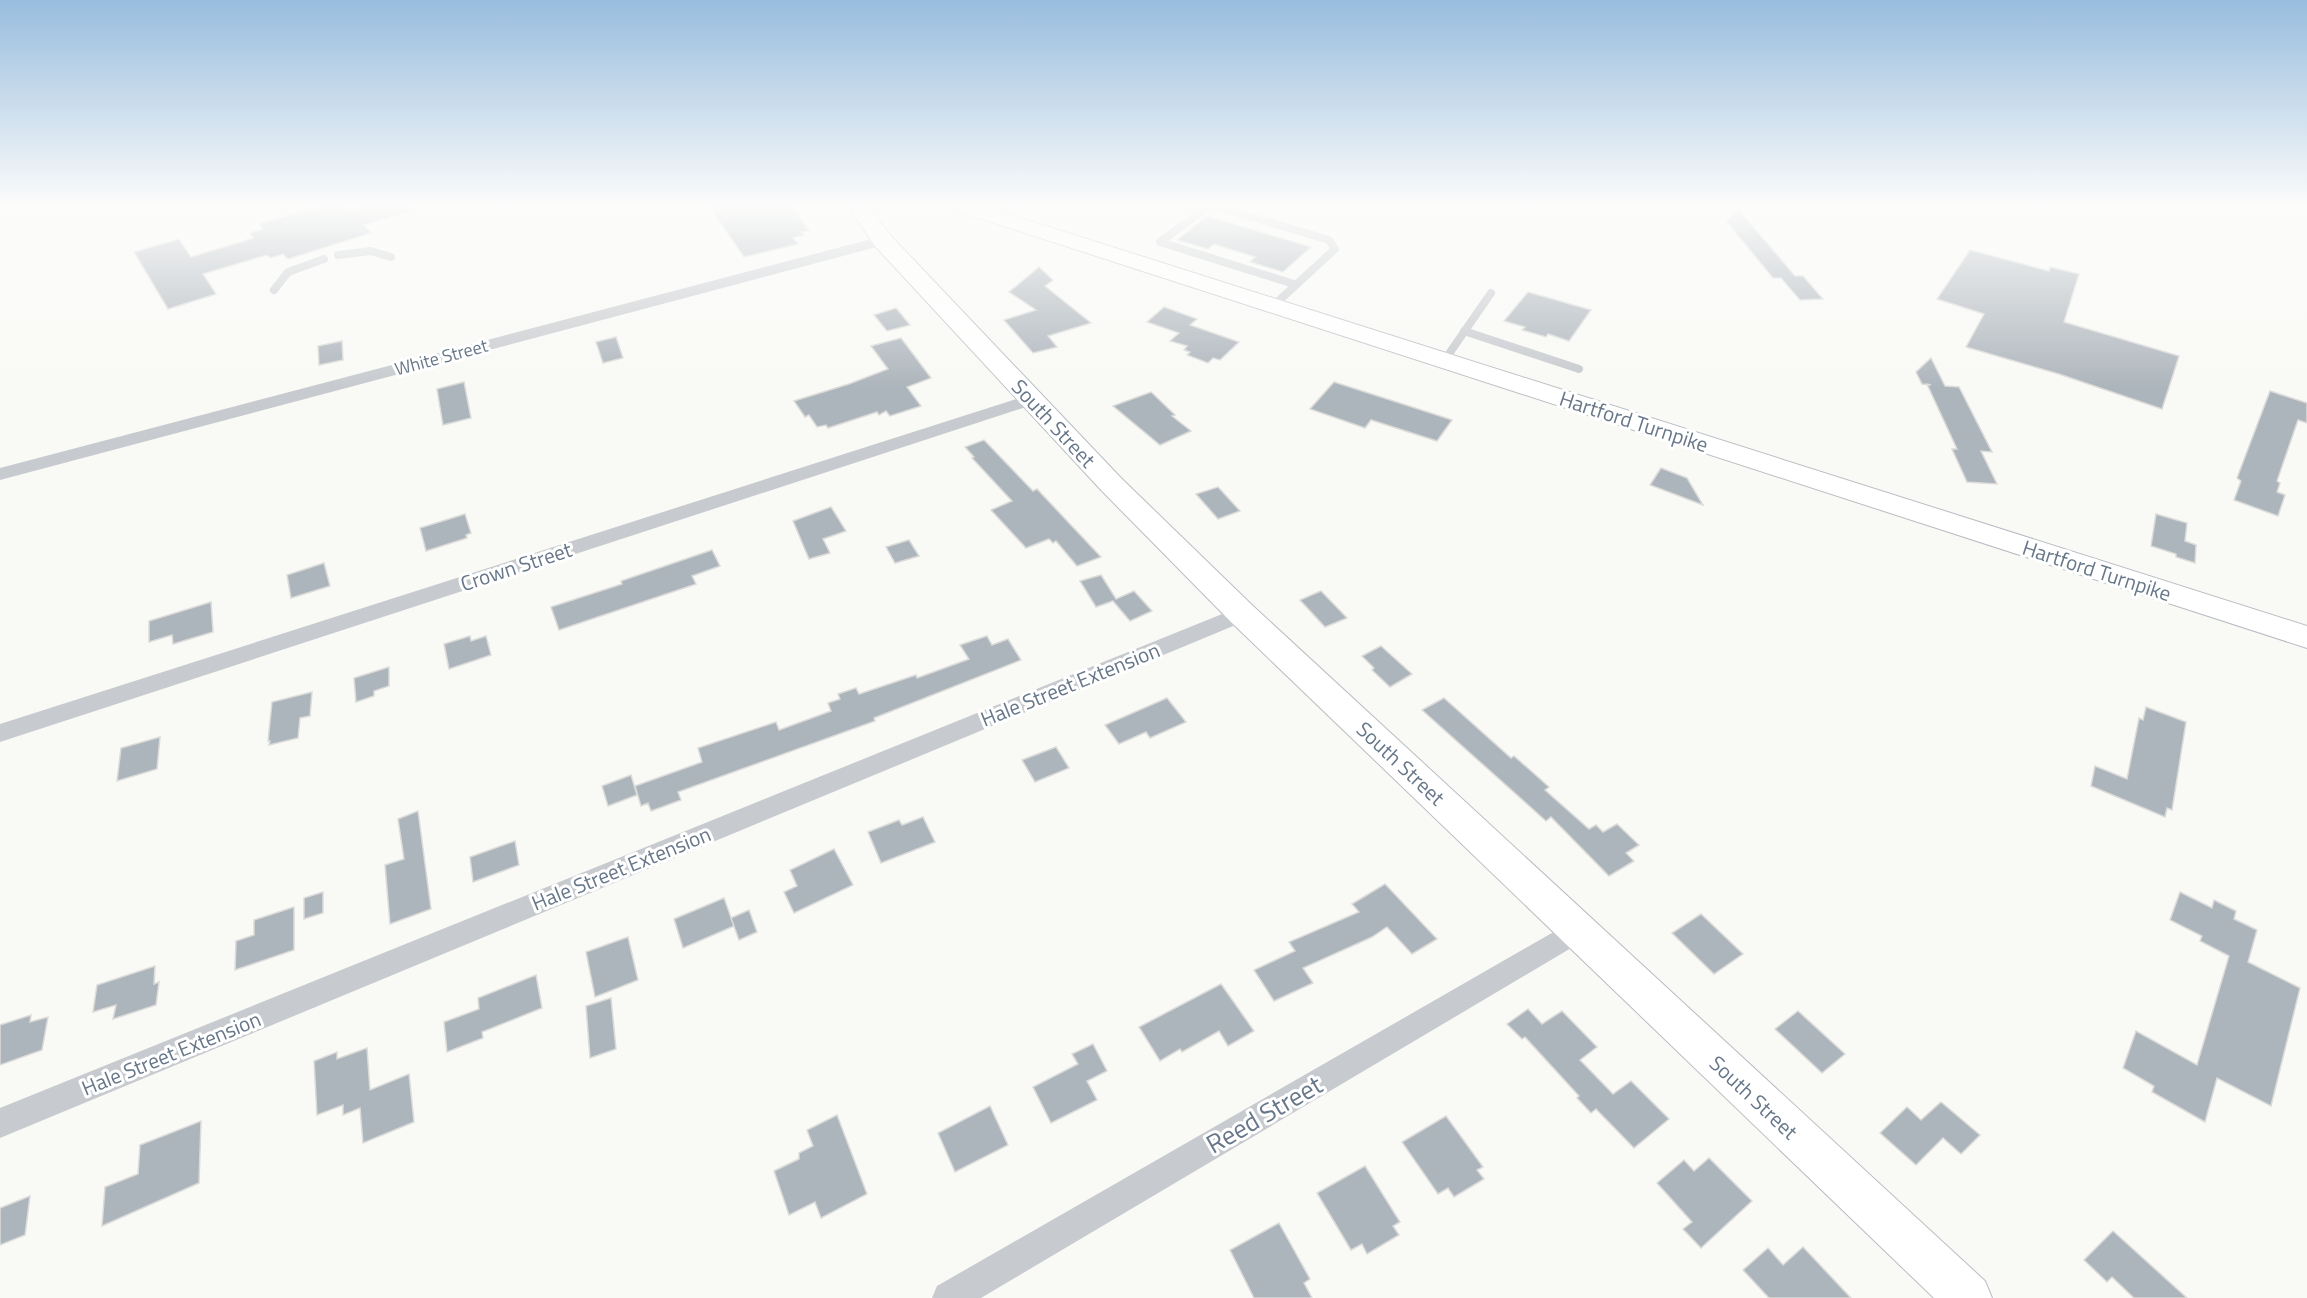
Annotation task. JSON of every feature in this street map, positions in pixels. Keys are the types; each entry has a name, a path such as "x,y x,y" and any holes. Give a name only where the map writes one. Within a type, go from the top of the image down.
{"street":[{"name":"White Street","path":"0,474 786,267"},
{"name":"South Street","path":"907,267 1111,484 1242,614 1968,1298"},
{"name":"Hartford Turnpike","path":"1150,267 2307,637"},
{"name":"Crown Street","path":"0,733 1032,399"},
{"name":"Hale Street Extension","path":"0,1123 1242,614"},
{"name":"Reed Street","path":"949,1298 1578,930"}],"lane":[{"path":"274,291 280,278 302,267"},
{"path":"1238,267 1294,284"},
{"path":"1273,306 1314,267"},
{"path":"1444,361 1491,292"},
{"path":"1464,332 1580,369"}],"building":[{"path":"143,267 228,267 203,274 216,294 168,309"},
{"path":"1039,267 1053,280 1045,286 1091,323 1048,336 1057,347 1033,353 1004,320 1036,310 1009,292"},
{"path":"1265,267 1289,267 1283,272"},
{"path":"1764,267 1787,267 1795,276 1803,276 1823,299 1800,300 1781,278 1773,278"},
{"path":"1959,267 2032,267 2049,271 2050,267 2079,274 2064,322 2179,356 2162,409 2059,374 1966,347 1984,314 1937,299"},
{"path":"1528,292 1591,310 1569,341 1548,334 1546,337 1522,330 1525,327 1504,321"},
{"path":"1164,307 1197,319 1190,325 1239,342 1220,360 1213,358 1208,363 1187,355 1190,352 1184,350 1187,346 1170,341 1179,333 1147,322"},
{"path":"896,308 910,325 887,331 874,315"},
{"path":"616,337 623,358 603,363 596,342"},
{"path":"901,338 931,378 907,387 921,406 890,416 886,411 879,415 877,412 828,428 826,425 817,427 809,415 805,417 794,401 888,369 871,346"},
{"path":"342,341 343,360 319,365 318,346"},
{"path":"1931,358 1945,386 1959,387 1992,452 1981,451 1997,484 1967,482 1952,449 1957,449 1927,385 1922,384 1916,372"},
{"path":"464,382 471,418 443,425 437,389"},
{"path":"1334,382 1452,420 1437,441 1371,420 1365,428 1310,409"},
{"path":"2270,391 2307,403 2307,423 2298,420 2277,481 2280,483 2277,492 2285,495 2278,516 2234,500 2241,481 2237,478"},
{"path":"1151,392 1175,415 1172,416 1191,431 1160,445 1113,406"},
{"path":"984,440 1033,491 1037,489 1101,557 1077,566 1056,541 1053,543 1049,539 1026,548 991,510 1012,501 972,458 974,457 965,447"},
{"path":"1661,468 1687,478 1703,505 1650,485"},
{"path":"1218,487 1240,511 1218,519 1196,494"},
{"path":"831,507 846,531 823,539 830,553 809,559 793,521"},
{"path":"465,514 471,533 466,535 467,538 426,551 420,528"},
{"path":"2156,514 2187,523 2185,541 2196,545 2195,563 2151,546"},
{"path":"909,540 919,556 895,563 886,547"},
{"path":"712,550 720,566 692,576 696,584 559,630 551,607 622,584 621,581"},
{"path":"324,563 330,586 291,598 287,575"},
{"path":"1101,575 1116,599 1134,591 1152,611 1130,621 1113,601 1096,607 1080,581"},
{"path":"1321,591 1347,618 1325,627 1300,600"},
{"path":"211,602 213,632 173,644 172,635 149,642 149,621"},
{"path":"470,636 471,641 486,636 491,655 449,669 444,644"},
{"path":"987,636 992,645 1008,639 1021,660 874,718 875,721 678,792 681,800 651,811 648,803 641,806 635,786 702,762 698,748 776,722 779,730 831,711 828,703 840,699 838,694 856,688 859,694 916,675 917,678 969,659 960,645"},
{"path":"1381,646 1412,674 1390,687 1372,670 1374,668 1362,656"},
{"path":"389,667 389,686 374,691 374,696 356,702 354,678"},
{"path":"312,692 310,716 300,718 298,738 269,745 272,702"},
{"path":"1167,698 1186,722 1150,738 1146,732 1119,744 1105,725"},
{"path":"1444,698 1511,758 1514,756 1549,787 1545,790 1589,829 1596,825 1603,832 1617,824 1639,845 1626,853 1634,861 1609,876 1551,817 1546,821 1422,710"},
{"path":"2146,707 2186,722 2172,810 2167,808 2165,817 2091,786 2095,766 2127,779 2139,718 2143,720"},
{"path":"160,737 157,769 117,781 121,748"},
{"path":"1056,747 1069,768 1035,782 1022,760"},
{"path":"631,775 637,795 608,806 602,786"},
{"path":"418,811 431,909 390,924 385,865 404,859 398,819"},
{"path":"923,817 935,842 881,863 868,832 899,820 902,825"},
{"path":"515,841 519,865 473,882 470,857"},
{"path":"834,849 853,885 794,913 784,892 797,886 790,870"},
{"path":"1385,884 1437,939 1412,954 1387,927 1372,937 1303,968 1313,983 1274,1001 1254,970 1295,951 1289,942 1359,912 1352,904"},
{"path":"323,892 323,913 304,919 304,898"},
{"path":"2180,892 2212,908 2214,900 2236,911 2234,919 2257,930 2248,962 2300,988 2271,1106 2217,1078 2205,1122 2152,1092 2154,1086 2123,1068 2136,1031 2197,1065 2229,956 2200,941 2202,936 2170,920"},
{"path":"724,898 734,926 683,948 674,919"},
{"path":"294,907 294,950 235,970 236,941 254,935 254,920"},
{"path":"749,910 757,932 739,940 731,918"},
{"path":"1701,914 1743,954 1714,974 1672,933"},
{"path":"628,937 638,980 595,997 586,952"},
{"path":"155,966 154,984 159,982 156,1005 113,1019 116,1005 93,1012 97,985"},
{"path":"536,975 542,1008 482,1032 483,1038 447,1052 444,1022 479,1009 478,998"},
{"path":"1221,984 1254,1031 1228,1046 1219,1031 1182,1052 1180,1049 1160,1061 1139,1027"},
{"path":"611,998 616,1049 590,1058 586,1006"},
{"path":"1528,1009 1542,1024 1562,1011 1597,1047 1580,1060 1613,1094 1631,1081 1669,1119 1634,1148 1596,1109 1591,1113 1577,1098 1579,1096 1525,1037 1522,1039 1507,1024"},
{"path":"1798,1011 1845,1054 1822,1073 1775,1029"},
{"path":"31,1015 30,1022 48,1017 42,1050 0,1065 0,1025"},
{"path":"1093,1044 1107,1071 1087,1081 1097,1100 1051,1123 1033,1087 1078,1064 1072,1054"},
{"path":"367,1048 370,1090 409,1074 414,1122 363,1143 360,1108 343,1115 343,1105 317,1115 314,1061 337,1052 337,1059"},
{"path":"1941,1102 1980,1135 1961,1154 1943,1138 1916,1165 1880,1133 1907,1107 1921,1120"},
{"path":"990,1106 1008,1145 955,1172 938,1133"},
{"path":"837,1115 867,1194 821,1218 815,1202 789,1215 774,1171 799,1159 799,1153 813,1146 807,1130"},
{"path":"1446,1116 1483,1167 1477,1170 1484,1179 1454,1197 1448,1188 1438,1194 1402,1142"},
{"path":"201,1121 199,1183 102,1226 105,1187 138,1174 140,1145"},
{"path":"1709,1158 1752,1201 1701,1248 1683,1229 1692,1222 1657,1183 1684,1160 1694,1171"},
{"path":"1365,1166 1400,1222 1393,1226 1399,1235 1367,1254 1362,1244 1351,1250 1317,1193"},
{"path":"30,1196 25,1235 0,1245 0,1208"},
{"path":"1279,1223 1310,1279 1304,1283 1312,1298 1254,1298 1230,1250"},
{"path":"2113,1231 2187,1298 2134,1298 2112,1277 2107,1282 2084,1260"},
{"path":"1803,1247 1851,1298 1769,1298 1743,1270 1768,1248 1783,1265"}]}
